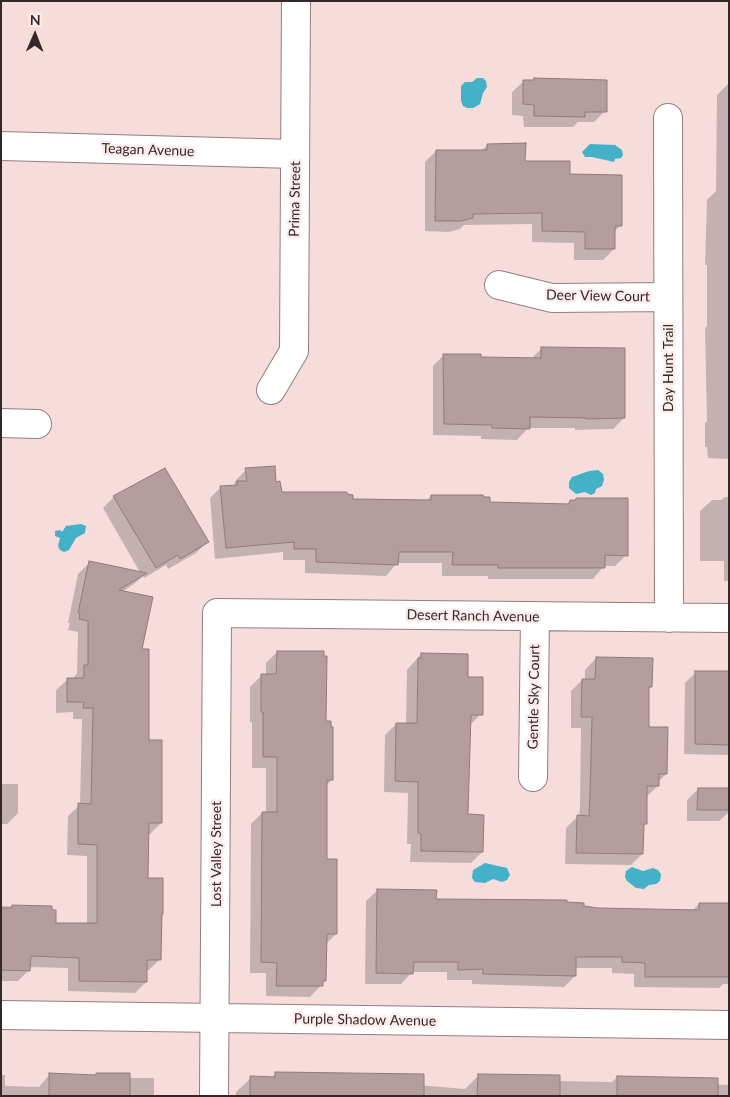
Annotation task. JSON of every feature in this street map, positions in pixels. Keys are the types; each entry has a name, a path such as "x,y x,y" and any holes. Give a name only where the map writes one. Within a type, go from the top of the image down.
{"street":[{"name":"Prima Street","path":"271,390 294,351 296,1"},
{"name":"Day Hunt Trail","path":"668,118 669,618"},
{"name":"Teagan Avenue","path":"1,146 295,154"},
{"name":"Deer View Court","path":"499,285 552,298 668,297"},
{"path":"1,424 37,424"},
{"name":"Desert Ranch Avenue","path":"217,613 729,618"},
{"name":"Lost Valley Street","path":"214,1096 217,613"},
{"name":"Gentle Sky Court","path":"532,777 535,616"},
{"name":"Purple Shadow Avenue","path":"1,1015 729,1025"}],"water":[{"path":"477,78 483,78 486,81 487,87 480,104 473,108 467,108 463,106 461,101 461,86 465,82 472,82"},
{"path":"590,144 615,145 622,150 623,155 621,158 615,159 614,162 585,157 582,152"},
{"path":"598,470 603,474 604,480 602,486 596,489 595,493 591,495 585,492 576,494 569,488 569,482 572,477"},
{"path":"81,524 86,526 85,533 76,538 69,550 64,552 60,550 58,546 60,538 55,536 55,531 60,530 62,532 66,526"},
{"path":"485,863 507,868 510,875 507,880 502,882 493,879 485,883 475,882 472,878 473,870"},
{"path":"632,867 643,871 653,868 658,870 661,874 660,881 644,889 636,888 625,877 626,871"}],"building":[{"path":"534,78 607,80 607,112 585,112 585,117 534,116 534,105 523,104 523,80 534,80"},
{"path":"526,143 525,161 570,161 570,174 622,175 622,226 615,226 615,249 585,249 585,232 542,231 542,213 473,214 473,218 461,221 435,221 436,150 487,150 487,144"},
{"path":"541,347 625,348 625,418 530,417 530,429 492,428 492,425 444,424 443,354 481,354 481,357 541,358"},
{"path":"275,466 276,482 280,481 282,492 347,492 347,494 353,495 353,499 431,500 431,495 483,495 484,497 490,497 490,502 569,504 570,500 576,500 576,498 628,498 628,556 605,555 605,568 498,568 498,565 452,565 453,552 399,552 398,565 316,562 316,549 294,549 294,542 226,548 220,486 237,485 237,481 247,481 245,468"},
{"path":"165,468 209,542 180,559 178,555 156,568 113,496"},
{"path":"89,561 147,573 119,590 153,597 142,649 149,649 149,740 162,740 162,823 149,823 148,878 163,878 163,914 161,960 147,960 147,982 79,981 79,958 31,956 30,971 1,970 1,908 12,908 12,905 52,906 52,910 56,910 56,923 97,923 97,845 78,844 78,803 91,804 93,708 83,708 84,702 67,702 67,678 84,678 84,665 88,665 88,621 79,619 80,613 78,613"},
{"path":"277,651 324,651 324,656 327,656 326,721 331,721 331,727 333,727 333,780 327,780 327,859 337,859 337,934 327,934 326,981 323,981 323,986 276,986 277,963 261,962 262,812 277,812 277,757 263,757 261,674 276,674"},
{"path":"421,653 468,654 468,677 483,677 483,715 471,715 468,814 484,815 483,852 421,851 421,834 418,833 418,782 395,781 396,723 417,723 418,658 421,658"},
{"path":"596,657 653,658 652,687 649,687 649,727 668,727 667,774 659,774 659,786 647,786 647,824 644,824 643,854 576,853 577,815 589,816 590,794 592,717 581,717 582,679 595,679"},
{"path":"695,671 729,671 729,745 695,744"},
{"path":"698,788 729,788 729,810 697,810"},
{"path":"377,889 437,890 436,899 567,900 567,902 584,903 584,906 598,908 699,910 699,903 729,903 729,977 645,977 645,963 622,962 622,957 576,957 576,976 483,974 483,969 458,970 458,962 414,962 413,974 376,973"},
{"path":"275,1072 424,1074 424,1096 250,1096 250,1076 275,1077"},
{"path":"49,1073 96,1075 96,1073 130,1073 130,1096 49,1096"},
{"path":"478,1074 560,1075 560,1096 477,1096"},
{"path":"617,1076 718,1078 718,1096 617,1096"}]}
